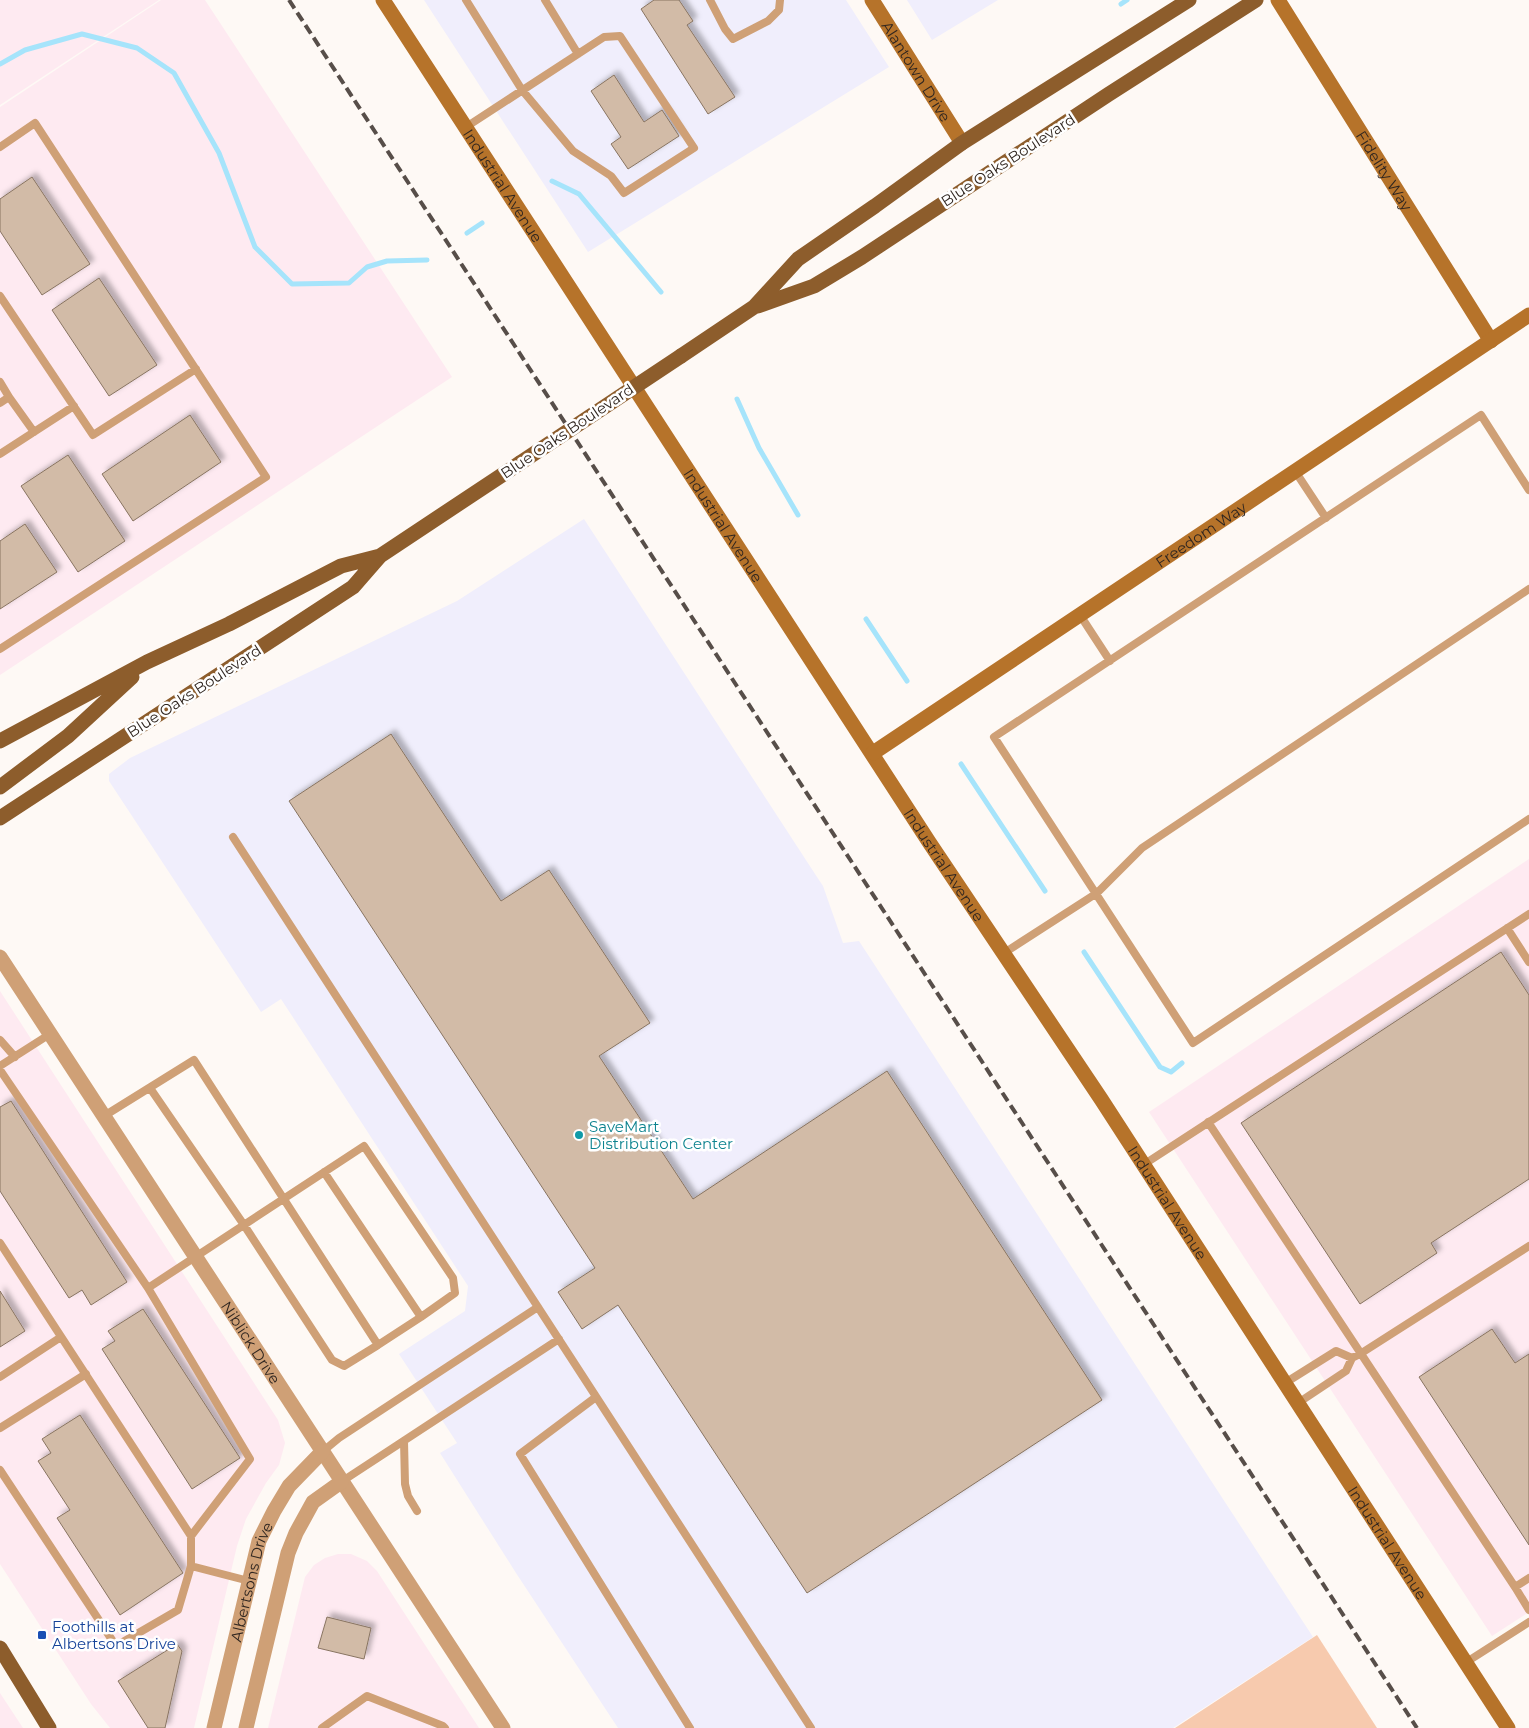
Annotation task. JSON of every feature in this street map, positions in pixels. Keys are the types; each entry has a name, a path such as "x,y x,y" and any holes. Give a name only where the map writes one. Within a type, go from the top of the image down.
{"main road":[{"name":"Blue Oaks Boulevard","path":"0,818 353,586 380,556 754,307 798,259 962,143 1189,0"},
{"name":"Blue Oaks Boulevard","path":"754,307 814,286 854,262 1109,94 1256,0"},
{"name":"Blue Oaks Boulevard","path":"0,741 147,662 229,624 341,566 380,556"},
{"path":"0,787 68,736 147,662"},
{"path":"0,1648 49,1728"}],"street":[{"name":"Industrial Avenue","path":"383,0 929,842 1143,1165 1508,1728"},
{"name":"Alantown Drive","path":"872,0 962,143"},
{"name":"Fidelity Way","path":"1278,0 1491,341"},
{"name":"Freedom Way","path":"873,753 1529,315"},
{"name":"Niblick Drive","path":"0,957 503,1728"},
{"name":"Albertsons Drive","path":"214,1728 259,1541 289,1486 322,1452"},
{"name":"Albertsons Drive","path":"246,1728 288,1553 296,1533 313,1502 341,1482"}],"lane":[{"path":"466,0 522,90 573,151 611,176 624,193 694,148 620,36 604,37 522,90 466,127"},
{"path":"545,0 578,54"},
{"path":"710,0 725,29 733,38 768,21 780,10 780,0"},
{"path":"0,147 35,123 266,477 0,649"},
{"path":"0,296 93,434 196,369"},
{"path":"0,382 34,432"},
{"path":"0,403 9,397"},
{"path":"0,454 74,406"},
{"path":"1529,490 1481,415 994,737 1193,1042 1529,819"},
{"path":"1295,471 1326,518"},
{"path":"1004,953 1097,893 1142,848 1529,589"},
{"path":"1080,615 1110,661"},
{"path":"233,837 811,1728"},
{"path":"1143,1165 1529,914"},
{"path":"1507,928 1529,962"},
{"path":"50,1034 0,1068 148,1288 250,1459 191,1536"},
{"path":"0,1040 15,1057"},
{"path":"104,1116 194,1060 378,1345"},
{"path":"148,1288 195,1256 244,1225 364,1146 453,1278 455,1293 344,1366 332,1360 244,1225 150,1088"},
{"path":"1208,1122 1356,1356 1529,1610"},
{"path":"324,1172 420,1316"},
{"path":"0,1243 191,1536 191,1566 178,1610 116,1646 0,1470"},
{"path":"1298,1403 1346,1371 1356,1356 1529,1246"},
{"path":"322,1452 339,1438 538,1307"},
{"path":"0,1377 61,1337"},
{"path":"341,1482 558,1339"},
{"path":"1285,1383 1336,1351 1356,1356"},
{"path":"0,1428 86,1374"},
{"path":"596,1397 520,1454 690,1728"},
{"path":"404,1440 405,1484 408,1496 417,1511"},
{"path":"191,1566 249,1581"},
{"path":"1515,1587 1529,1578"},
{"path":"1465,1663 1529,1622"},
{"path":"322,1728 367,1696 445,1728"}],"shaded area":[{"path":"0,0 159,0 0,105"},
{"path":"161,0 205,0 452,377 0,675 0,107"},
{"path":"424,0 846,0 889,67 588,252"},
{"path":"907,0 998,0 932,40"},
{"path":"584,519 823,886 843,943 859,941 1313,1637 1173,1728 618,1728 440,1453 457,1443 399,1354 465,1311 468,1286 281,999 261,1012 109,781 109,774 130,758 457,601"},
{"path":"1529,859 1529,1612 1492,1636 1149,1112"},
{"path":"0,991 278,1420 285,1443 279,1465 266,1483 246,1519 237,1546 194,1728 110,1728 91,1704 0,1564"},
{"path":"338,1554 351,1554 367,1561 377,1571 479,1728 268,1728 305,1577 314,1565 325,1558"},
{"path":"1317,1635 1377,1728 1175,1728"},
{"path":"0,1693 23,1728 0,1728"}],"building":[{"path":"654,0 679,0 693,21 687,25 735,97 708,114 641,9"},
{"path":"614,75 644,122 662,110 679,136 628,169 611,144 621,137 591,91"},
{"path":"32,177 90,264 42,295 0,231 0,199"},
{"path":"99,278 157,365 109,396 52,310"},
{"path":"190,415 221,462 133,521 102,474"},
{"path":"68,455 125,541 78,572 21,486"},
{"path":"25,524 57,572 0,609 0,541"},
{"name":"SaveMart Distribution Center","path":"391,734 501,901 549,870 650,1023 599,1056 693,1199 887,1071 1102,1400 807,1593 618,1305 582,1329 558,1292 595,1268 289,801"},
{"path":"1501,952 1529,995 1529,1179 1431,1243 1437,1253 1360,1304 1241,1123"},
{"path":"11,1101 127,1282 91,1305 82,1290 69,1298 0,1191 0,1107"},
{"path":"0,1291 25,1331 0,1347"},
{"path":"143,1309 240,1458 192,1489 102,1349 115,1341 108,1331"},
{"path":"1492,1329 1515,1363 1529,1354 1529,1545 1419,1377"},
{"path":"80,1415 183,1573 120,1615 57,1518 70,1510 38,1461 51,1453 42,1439"},
{"path":"327,1617 371,1628 364,1659 318,1648"},
{"path":"177,1644 182,1651 165,1728 148,1728 118,1681"}],"waterway":[{"path":"1121,4 1127,0"},
{"path":"0,64 25,50 82,34 137,48 174,73 219,153 255,247 292,284 349,283 367,267 387,261 427,260"},
{"path":"552,181 579,194 661,292"},
{"path":"467,233 482,223"},
{"path":"737,399 759,448 798,515"},
{"path":"866,619 907,681"},
{"path":"961,764 1045,891"},
{"path":"1084,952 1160,1067 1171,1072 1182,1063"}],"railway":[{"path":"289,0 1417,1728"}],"place":[{"name":"SaveMart Distribution Center","path":"579,1135"},
{"name":"Foothills at Albertsons Drive","path":"42,1635"}]}
